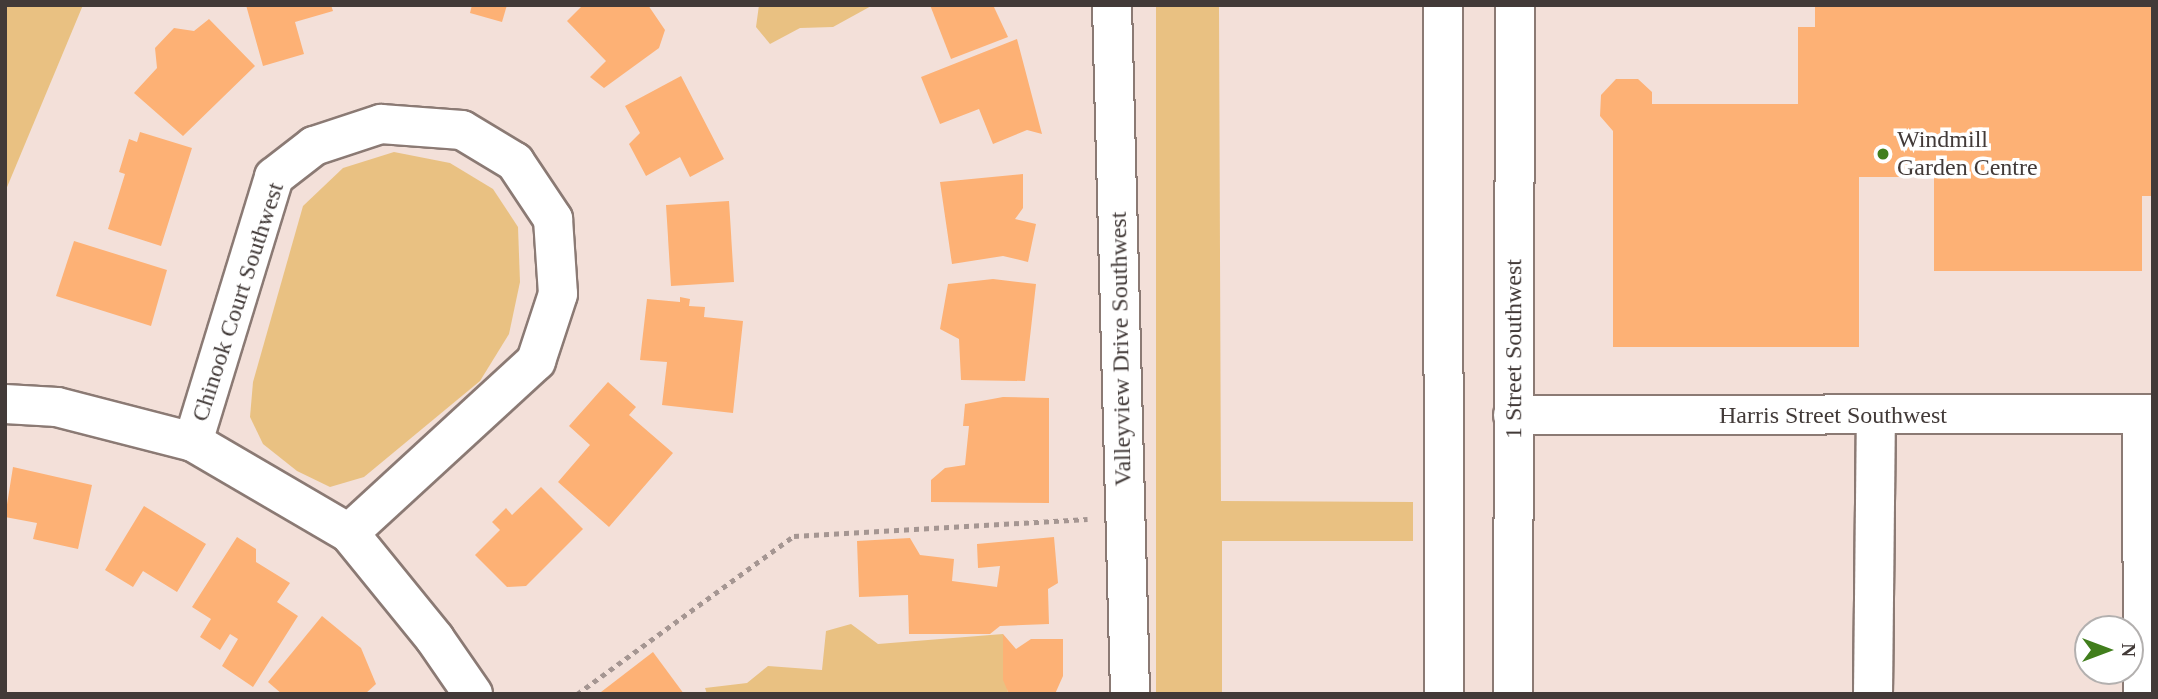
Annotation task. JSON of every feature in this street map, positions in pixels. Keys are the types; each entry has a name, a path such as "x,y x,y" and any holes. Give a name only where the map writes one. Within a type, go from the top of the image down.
{"street":[{"name":"Valleyview Drive Southwest","path":"1112,5 1130,694"},
{"path":"1443,5 1444,694"},
{"name":"1 Street Southwest","path":"1513,694 1515,5"},
{"name":"Chinook Court Southwest","path":"193,442 274,177 314,146 381,124 462,130 515,162 553,219 558,294 536,361 349,533"},
{"path":"5,404 57,407 193,442 349,533 473,694"},
{"path":"2143,694 2147,414"},
{"name":"Harris Street Southwest","path":"1513,415 1876,417 2147,414"},
{"path":"1873,694 1876,417"}],"path":[{"path":"576,694 794,536 1125,517"}],"shaded area":[{"path":"5,5 83,5 5,192"},
{"path":"759,5 873,5 833,27 800,28 770,44 756,27"},
{"path":"1156,5 1219,5 1221,501 1413,502 1413,541 1222,541 1222,694 1156,694"},
{"path":"394,152 450,163 493,189 518,227 520,282 509,334 480,381 364,477 330,487 297,471 263,444 250,417 253,382 303,206 343,168"},
{"path":"851,624 878,644 1003,634 1008,694 707,694 705,688 747,683 768,666 822,670 826,631"}],"building":[{"path":"246,5 331,5 333,11 295,22 304,54 263,66"},
{"path":"472,5 507,5 502,22 470,13"},
{"path":"583,5 648,5 665,30 659,48 604,88 590,77 606,61 567,21"},
{"path":"930,5 993,5 1008,37 951,59"},
{"name":"Windmill Garden Centre","path":"1815,5 2153,5 2153,196 2142,196 2142,271 1934,271 1934,177 1859,177 1859,347 1613,347 1613,131 1600,116 1601,95 1616,79 1638,79 1652,92 1652,104 1798,104 1798,27 1815,27"},
{"path":"209,19 255,66 183,136 134,93 157,68 155,48 174,28 194,31"},
{"path":"1017,39 1042,134 1027,130 993,144 979,109 940,124 921,77"},
{"path":"681,76 724,159 690,177 680,157 646,176 629,144 640,133 625,106"},
{"path":"140,132 192,148 161,246 108,229 125,174 119,172 129,139 137,142"},
{"path":"1023,174 1023,208 1015,219 1036,224 1028,262 1003,256 952,264 940,182"},
{"path":"729,201 734,282 671,286 666,205"},
{"path":"74,241 167,270 151,326 56,296"},
{"path":"993,279 1036,284 1025,381 961,380 959,339 940,329 948,284"},
{"path":"680,297 690,299 689,306 705,307 704,317 743,321 733,413 662,405 667,362 640,360 647,299 680,302"},
{"path":"608,382 636,407 629,415 673,453 609,527 558,482 590,445 569,426"},
{"path":"1003,397 1049,398 1049,503 931,502 931,480 945,468 965,465 969,426 963,426 965,404"},
{"path":"13,467 92,485 78,549 33,539 37,523 5,517"},
{"path":"541,487 583,529 526,586 507,587 475,555 500,530 492,522 506,508 512,515"},
{"path":"144,506 206,544 177,592 143,571 133,587 105,570"},
{"path":"237,537 256,549 256,562 290,583 277,602 298,616 253,687 222,666 238,639 230,634 220,650 200,637 211,619 192,607"},
{"path":"1054,537 1058,583 1048,589 1049,624 1000,626 990,634 909,634 908,595 859,597 857,541 910,538 920,555 954,559 952,581 997,587 1000,566 978,568 977,544"},
{"path":"322,616 361,648 376,684 365,694 282,694 268,682"},
{"path":"1003,634 1016,649 1031,639 1063,639 1063,676 1055,694 1009,694 1003,680"},
{"path":"653,652 684,694 602,694 601,692"}],"place":[{"name":"Windmill Garden Centre","path":"1883,154"}]}
